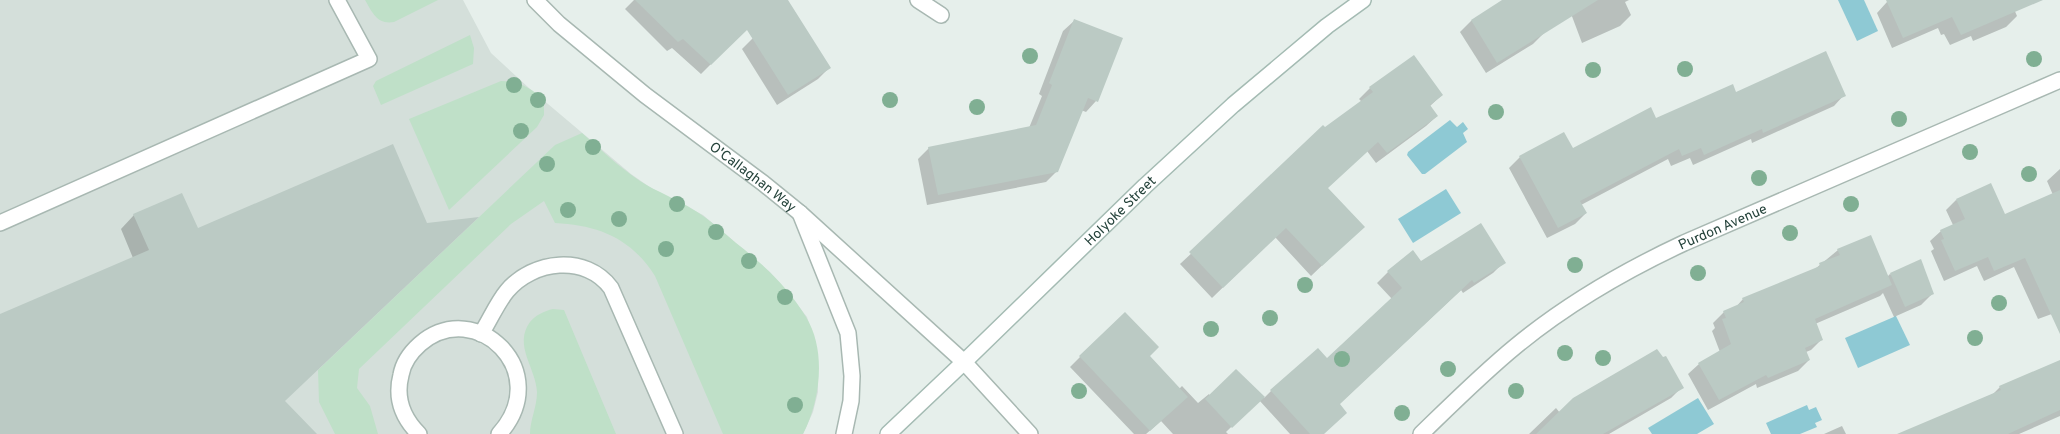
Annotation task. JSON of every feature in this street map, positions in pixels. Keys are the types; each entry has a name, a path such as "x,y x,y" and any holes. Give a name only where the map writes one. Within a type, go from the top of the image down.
{"street":[{"path":"0,223 369,59 337,0"},
{"name":"O'Callaghan Way","path":"535,0 559,24 644,95 763,183 800,213 964,362 1030,434"},
{"path":"918,0 941,15"},
{"name":"Holyoke Street","path":"888,434 1084,244 1233,105 1327,26 1363,0"},
{"name":"Purdon Avenue","path":"1422,434 1516,346 1569,306 1626,272 1684,243 2060,80"},
{"path":"800,213 848,333 852,376 850,409 844,434"},
{"path":"482,334 506,292 526,274 541,268 559,265 581,266 591,270 600,275 611,288 675,434"},
{"path":"419,434 405,417 399,394 402,370 414,349 424,341 446,331 458,329 482,334 502,347 515,368 518,379 518,403 514,415 500,434"}],"shaded area":[{"path":"0,0 463,0 491,53 529,88 631,174 651,188 703,215 770,272 789,294 807,317 817,349 818,392 813,412 803,434 0,434"}],"green space":[{"path":"365,0 438,0 394,22 383,22 376,17"},
{"path":"470,35 474,48 473,64 381,105 373,86 376,81"},
{"path":"501,81 513,82 530,89 544,102 544,115 537,127 449,210 409,119"},
{"path":"582,133 617,164 640,181 687,206 710,221 756,259 792,296 813,330 819,360 819,376 814,407 803,434 723,434 655,276 646,263 624,243 612,236 585,227 555,223 544,201 511,224 359,369 357,388 370,406 378,434 335,434 319,402 318,370 555,145"},
{"path":"553,309 564,310 616,434 530,434 537,392 536,383 524,348 525,331 532,320 540,314"}],"water":[{"path":"1838,0 1864,0 1878,31 1857,41"},
{"path":"1450,120 1457,127 1463,122 1468,129 1463,133 1467,142 1425,174 1422,174 1407,155 1408,152"},
{"path":"1446,189 1461,213 1413,243 1398,219"},
{"path":"1896,316 1910,345 1858,368 1845,338"},
{"path":"1698,398 1714,424 1697,434 1652,434 1648,428"},
{"path":"1807,405 1809,410 1816,407 1822,420 1815,423 1817,427 1800,434 1771,434 1766,423"}],"building":[{"path":"635,0 788,0 831,68 788,95 747,30 711,65 683,39 678,42"},
{"path":"1502,0 1598,0 1497,63 1471,20"},
{"path":"1886,0 2043,0 1961,35 1952,17 1903,38"},
{"path":"1074,19 1123,38 1098,102 1088,98 1058,172 938,195 928,147 1036,125 1052,85 1049,83"},
{"path":"1826,51 1846,96 1763,133 1762,129 1704,155 1701,148 1682,156 1679,149 1580,201 1587,213 1558,228 1519,156 1564,132 1573,148 1651,107 1656,118 1733,84 1736,92"},
{"path":"1414,55 1443,95 1430,105 1438,116 1387,153 1378,142 1328,188 1365,227 1322,266 1286,228 1223,288 1189,252 1323,125 1325,127 1373,92 1369,87"},
{"path":"393,144 427,223 479,217 285,401 317,434 0,434 0,314 149,250 133,214 182,193 198,228"},
{"path":"1991,183 2005,214 2060,190 2060,334 2025,258 1994,271 1988,257 1955,271 1941,240 1944,239 1940,230 1965,219 1956,199"},
{"path":"1481,223 1506,263 1474,283 1472,280 1340,404 1347,413 1324,434 1310,434 1270,390 1318,348 1327,358 1402,288 1387,271 1413,250 1421,261"},
{"path":"1871,235 1892,285 1815,319 1823,340 1805,348 1810,360 1768,378 1766,375 1719,400 1698,363 1731,344 1722,319 1726,318 1723,311 1744,302 1742,298 1820,266 1819,263 1840,255 1837,249"},
{"path":"1921,259 1934,294 1905,307 1890,273"},
{"path":"1125,312 1159,347 1150,356 1188,397 1150,431 1079,356"},
{"path":"1657,349 1663,357 1666,356 1684,388 1603,434 1536,434 1573,398"},
{"path":"2060,360 2060,410 2008,434 1897,434 2001,390 1999,386"},
{"path":"1236,369 1265,397 1232,428 1205,399"}]}
